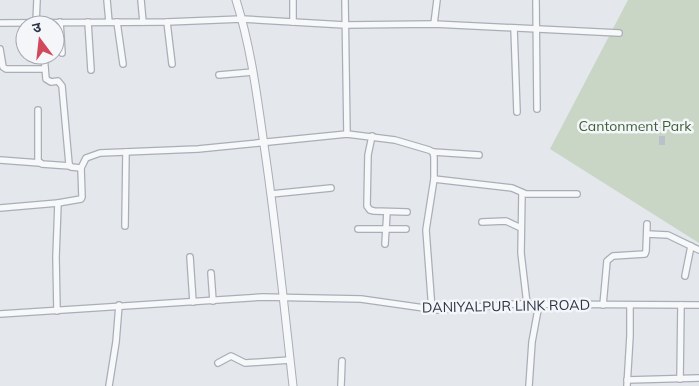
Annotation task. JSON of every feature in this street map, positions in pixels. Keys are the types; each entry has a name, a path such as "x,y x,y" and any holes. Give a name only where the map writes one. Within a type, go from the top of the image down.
{"street":[{"path":"37,0 39,15"},
{"path":"107,0 109,22"},
{"path":"141,0 143,22"},
{"path":"236,0 253,72 264,143 293,386"},
{"path":"293,0 293,22"},
{"path":"345,0 348,134"},
{"path":"434,24 437,0"},
{"path":"536,0 537,110"},
{"path":"65,22 242,20 345,25 434,24 620,33"},
{"path":"88,22 91,70"},
{"path":"117,22 124,64"},
{"path":"167,22 172,64"},
{"path":"0,23 15,23"},
{"path":"514,28 517,112"},
{"path":"0,49 3,67 6,69 45,69"},
{"path":"45,65 48,81 58,81 62,86 70,166"},
{"path":"219,75 253,72"},
{"path":"38,110 38,157 40,163"},
{"path":"0,208 77,201 82,197 81,168 86,158 94,154 198,149 348,134 406,142 433,152 479,155"},
{"path":"372,136 368,155 367,206 374,211 407,212"},
{"path":"125,226 126,152"},
{"path":"432,310 426,230 434,178 433,152"},
{"path":"0,160 81,168"},
{"path":"434,178 512,188 522,193 577,194"},
{"path":"271,194 331,188"},
{"path":"522,193 521,253 527,304"},
{"path":"57,311 56,256 58,203"},
{"path":"385,244 387,212"},
{"path":"482,222 506,221 521,228"},
{"path":"603,305 607,261 613,256 645,254 647,224"},
{"path":"358,229 406,229"},
{"path":"647,234 668,235 699,250"},
{"path":"686,276 690,246"},
{"path":"190,257 193,302"},
{"path":"211,272 212,301"},
{"name":"DANIYALPUR LINK ROAD","path":"0,314 262,297 361,299 432,310 527,304 699,305"},
{"path":"529,386 532,342 539,304"},
{"path":"109,386 119,305"},
{"path":"630,305 627,383 670,383 680,379 699,378"},
{"path":"680,305 680,379"},
{"path":"218,363 232,356 245,363 290,360"},
{"path":"341,386 342,361"}],"green space":[{"name":"Cantonment Park","path":"628,0 699,0 699,243 550,149"}],"building":[{"path":"659,136 665,136 665,145 659,145"}]}
